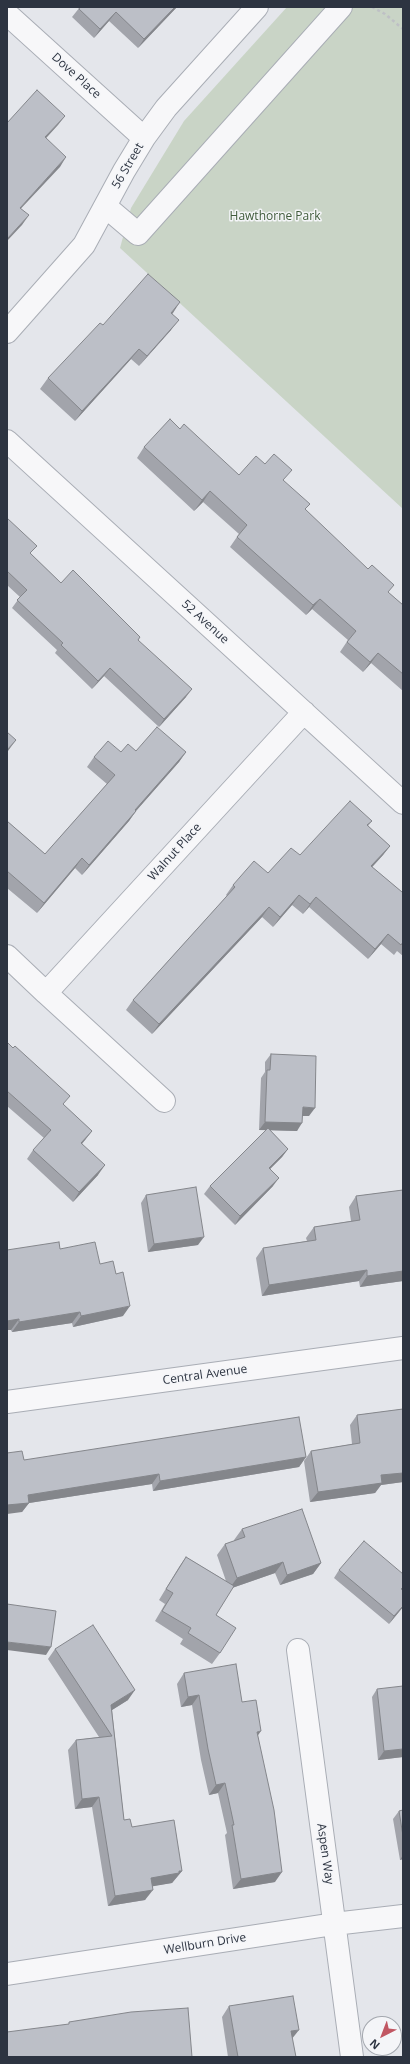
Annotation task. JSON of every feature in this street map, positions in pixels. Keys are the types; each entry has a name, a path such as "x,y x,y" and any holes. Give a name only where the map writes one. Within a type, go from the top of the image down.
{"street":[{"name":"56 Street","path":"7,332 84,245 144,138 166,108 257,7"},
{"path":"105,206 138,234 341,7"},
{"name":"Dove Place","path":"7,14 144,138"},
{"name":"52 Avenue","path":"7,441 403,803"},
{"name":"Walnut Place","path":"46,993 304,712"},
{"path":"7,956 164,1102"},
{"name":"Central Avenue","path":"7,1402 403,1348"},
{"name":"Aspen Way","path":"298,1650 352,2057"},
{"name":"Wellburn Drive","path":"7,1974 334,1924 403,1916"}],"path":[{"path":"372,7 385,14 403,29"}],"green space":[{"name":"Hawthorne Park","path":"287,7 403,7 403,509 120,248 131,208 184,121"}],"building":[{"path":"80,7 175,7 144,39 116,12 100,29 79,9"},
{"path":"37,90 65,116 45,137 66,157 20,208 29,215 7,239 7,123"},
{"path":"148,274 180,302 171,313 179,320 147,356 139,349 82,411 48,378 100,323 103,325"},
{"path":"170,419 180,429 184,424 239,475 256,456 265,464 274,454 292,470 283,480 310,504 305,509 368,569 372,565 394,585 388,592 403,605 403,674 378,653 370,662 347,642 356,631 320,599 313,605 237,537 247,525 210,491 202,500 144,447"},
{"path":"7,518 37,546 30,553 61,583 73,570 140,637 138,640 192,689 164,719 110,668 98,681 61,645 63,643 17,600 27,590 7,571"},
{"path":"157,727 186,752 89,865 82,858 44,903 7,871 7,821 45,854 115,775 94,757 108,741 121,752 128,744 136,751"},
{"path":"7,732 16,740 7,750"},
{"path":"350,801 372,821 367,825 390,846 371,866 402,892 403,891 403,942 401,945 388,934 375,949 316,897 310,904 299,895 280,917 269,907 159,1024 133,1000 235,887 233,885 254,861 268,873 291,848 300,855"},
{"path":"7,1042 13,1048 15,1046 70,1096 63,1104 92,1131 81,1143 105,1165 79,1192 33,1150 51,1130 7,1091"},
{"path":"271,1054 316,1056 315,1108 303,1107 302,1123 265,1122 267,1070 270,1070"},
{"path":"268,1128 288,1149 269,1168 279,1178 240,1216 210,1186"},
{"path":"196,1187 204,1237 154,1244 146,1195"},
{"path":"403,1190 403,1271 367,1276 367,1270 269,1285 263,1248 316,1240 314,1227 360,1220 356,1196"},
{"path":"59,1242 60,1249 95,1242 100,1264 113,1261 116,1274 123,1272 130,1306 81,1316 80,1312 19,1322 19,1319 7,1321 7,1250"},
{"path":"403,1409 403,1473 381,1475 382,1483 318,1492 311,1451 360,1443 357,1415"},
{"path":"299,1417 306,1457 160,1481 159,1474 28,1495 29,1503 7,1505 7,1453 22,1451 24,1460"},
{"path":"302,1509 321,1563 287,1575 283,1562 237,1578 225,1544 245,1537 242,1529"},
{"path":"364,1541 403,1574 403,1587 401,1589 403,1590 403,1606 394,1616 339,1570"},
{"path":"186,1557 234,1586 216,1615 236,1628 220,1653 188,1633 191,1628 162,1611 173,1593 166,1589"},
{"path":"7,1604 56,1611 51,1647 7,1642"},
{"path":"93,1625 135,1690 111,1705 124,1820 130,1819 132,1827 174,1820 182,1871 179,1871 179,1873 151,1878 153,1890 115,1896 99,1797 82,1799 76,1740 112,1736 55,1649"},
{"path":"236,1664 242,1702 256,1700 261,1731 257,1732 274,1810 282,1872 241,1879 232,1825 234,1825 225,1783 216,1785 199,1695 188,1697 184,1673"},
{"path":"403,1686 403,1749 384,1751 377,1689"},
{"path":"403,1810 403,1836 399,1811"},
{"path":"293,1996 299,2030 291,2031 296,2057 238,2057 229,2006"},
{"path":"188,2008 192,2057 7,2057 7,2032 69,2024 69,2022 131,2012"}]}
